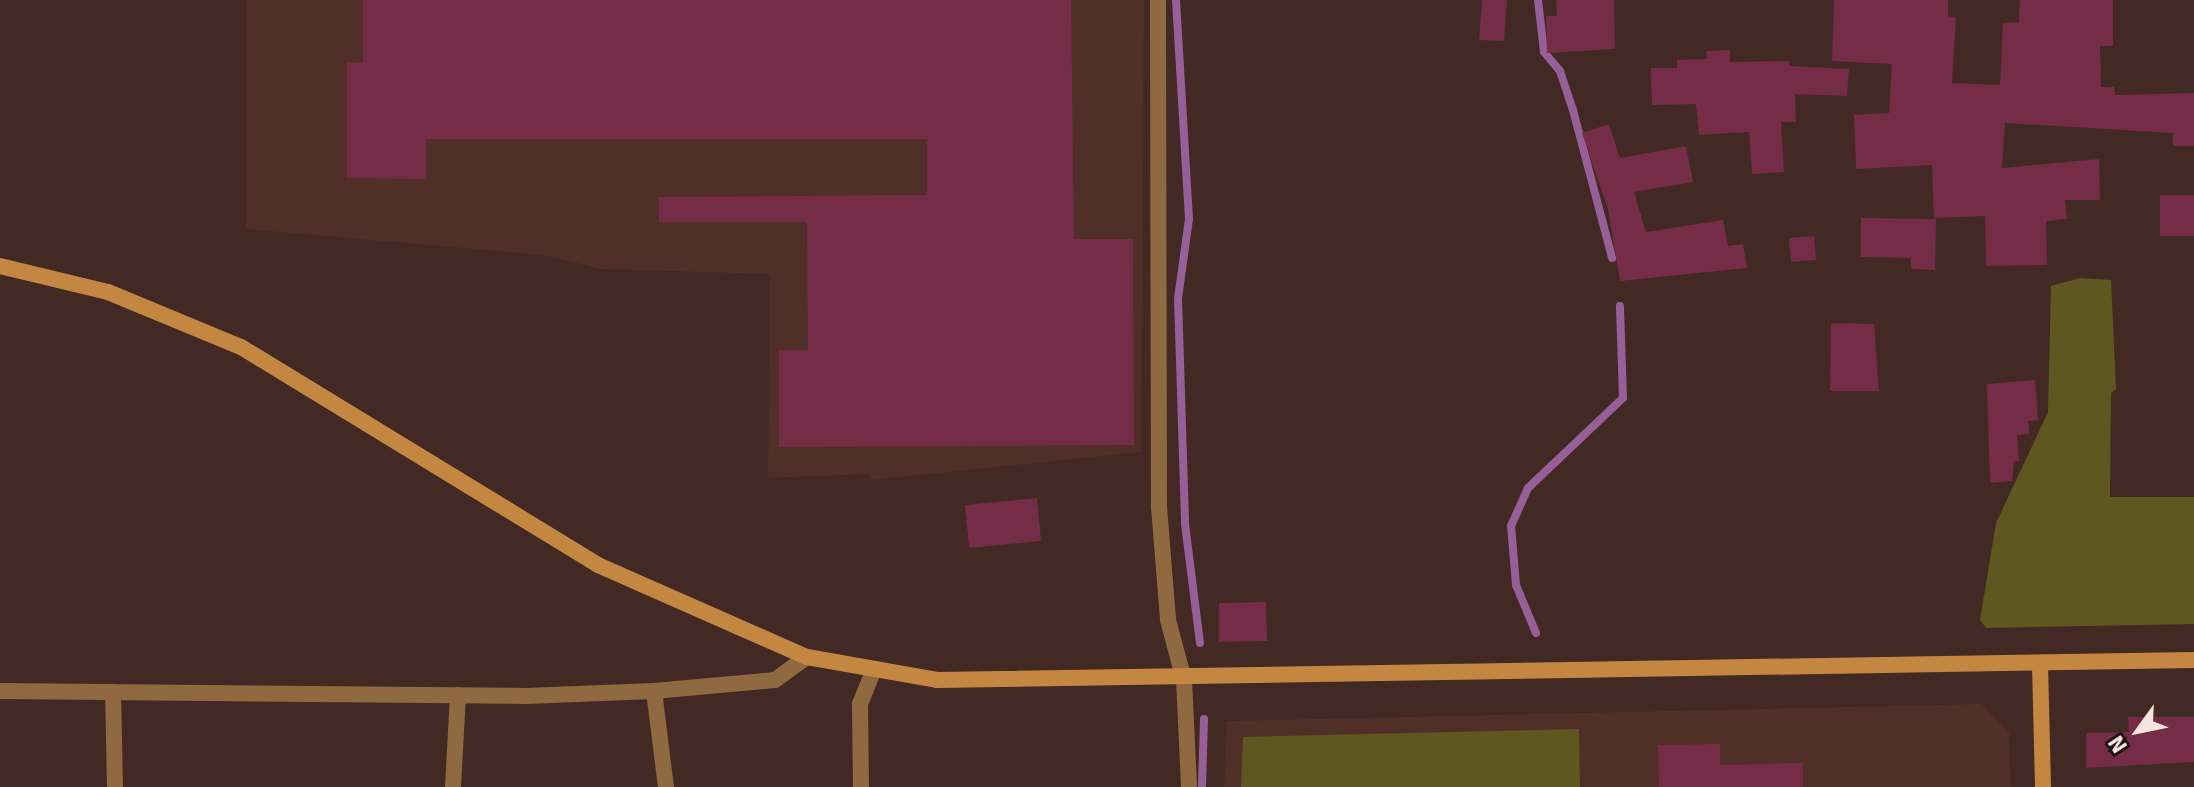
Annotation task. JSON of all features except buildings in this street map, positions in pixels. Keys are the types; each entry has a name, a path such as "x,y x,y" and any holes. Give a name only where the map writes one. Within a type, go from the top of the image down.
{"street":[{"path":"1158,0 1159,507 1168,620 1184,680 1189,787"},
{"path":"0,266 108,292 241,347 598,565 807,657 937,680 1184,680 2194,660"},
{"path":"0,691 458,695 654,691 775,680 807,657"},
{"path":"2040,664 2043,787"},
{"path":"861,787 860,704 874,669"},
{"path":"654,691 666,787"},
{"path":"113,692 115,787"},
{"path":"453,787 458,695"}],"shaded area":[{"path":"246,0 1144,0 1141,452 871,480 869,474 768,478 770,274 602,269 543,255 246,229"},
{"path":"2080,278 2111,280 2116,389 2111,393 2110,497 2194,497 2194,624 1986,628 1980,620 1996,523 2048,412 2051,286"},
{"path":"1981,704 2009,732 2011,787 1224,787 1227,721"},
{"path":"1579,729 1580,787 1241,787 1243,737"}],"waterway":[{"path":"1176,0 1189,219 1178,298 1185,524 1200,643"},
{"path":"1538,0 1544,52 1560,71 1573,110 1612,258"},
{"path":"1536,633 1516,585 1511,526 1528,488 1623,398 1620,306"},
{"path":"1202,787 1204,719"}]}
